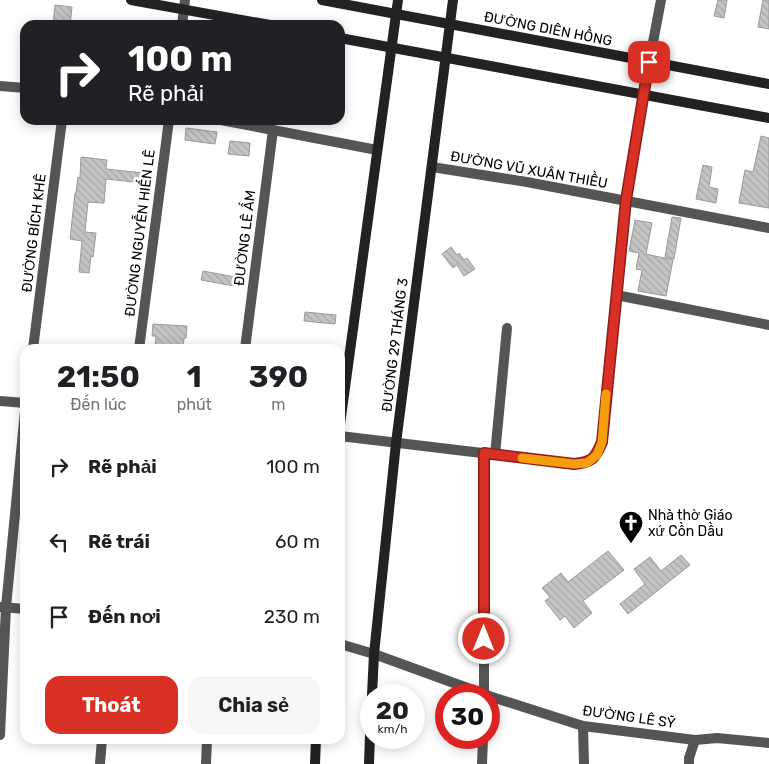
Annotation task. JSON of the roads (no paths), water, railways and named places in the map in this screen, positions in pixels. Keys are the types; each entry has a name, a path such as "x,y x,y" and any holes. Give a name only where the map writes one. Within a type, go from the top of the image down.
{"street":[{"path":"131,0 185,5 249,20"},
{"name":"ĐƯỜNG DIÊN HỒNG","path":"322,0 769,84"},
{"path":"345,387 398,0"},
{"name":"ĐƯỜNG 29 THÁNG 3","path":"373,684 396,443 453,0"},
{"path":"345,437 574,464 587,463 597,455 602,442 626,200 661,0"},
{"path":"183,20 185,5"},
{"path":"345,39 769,118"},
{"path":"0,86 20,88"},
{"name":"ĐƯỜNG BÍCH KHÊ","path":"34,344 61,125"},
{"name":"ĐƯỜNG NGUYỄN HIẾN LÊ","path":"140,344 167,125"},
{"path":"247,125 377,150"},
{"name":"ĐƯỜNG LÊ ẤM","path":"246,344 273,130"},
{"name":"ĐƯỜNG VŨ XUÂN THIỀU","path":"432,167 527,182 769,228"},
{"path":"616,294 769,324"},
{"path":"486,684 490,454 508,328"},
{"path":"0,401 20,403"},
{"path":"0,735 3,607 20,456"},
{"path":"3,607 20,609"},
{"name":"ĐƯỜNG LÊ SỸ","path":"345,645 456,684"},
{"name":"ĐƯỜNG LÊ SỸ","path":"500,699 583,726 694,740 717,738 769,743"},
{"path":"583,726 584,764"},
{"path":"689,764 694,740"},
{"path":"100,764 102,744"},
{"path":"206,764 207,744"},
{"path":"315,764 316,744"},
{"path":"368,764 369,749"},
{"path":"482,764 483,749"}],"place":[{"name":"Nhà thờ Giáo xứ Cồn Dầu","path":"631,544"}]}
